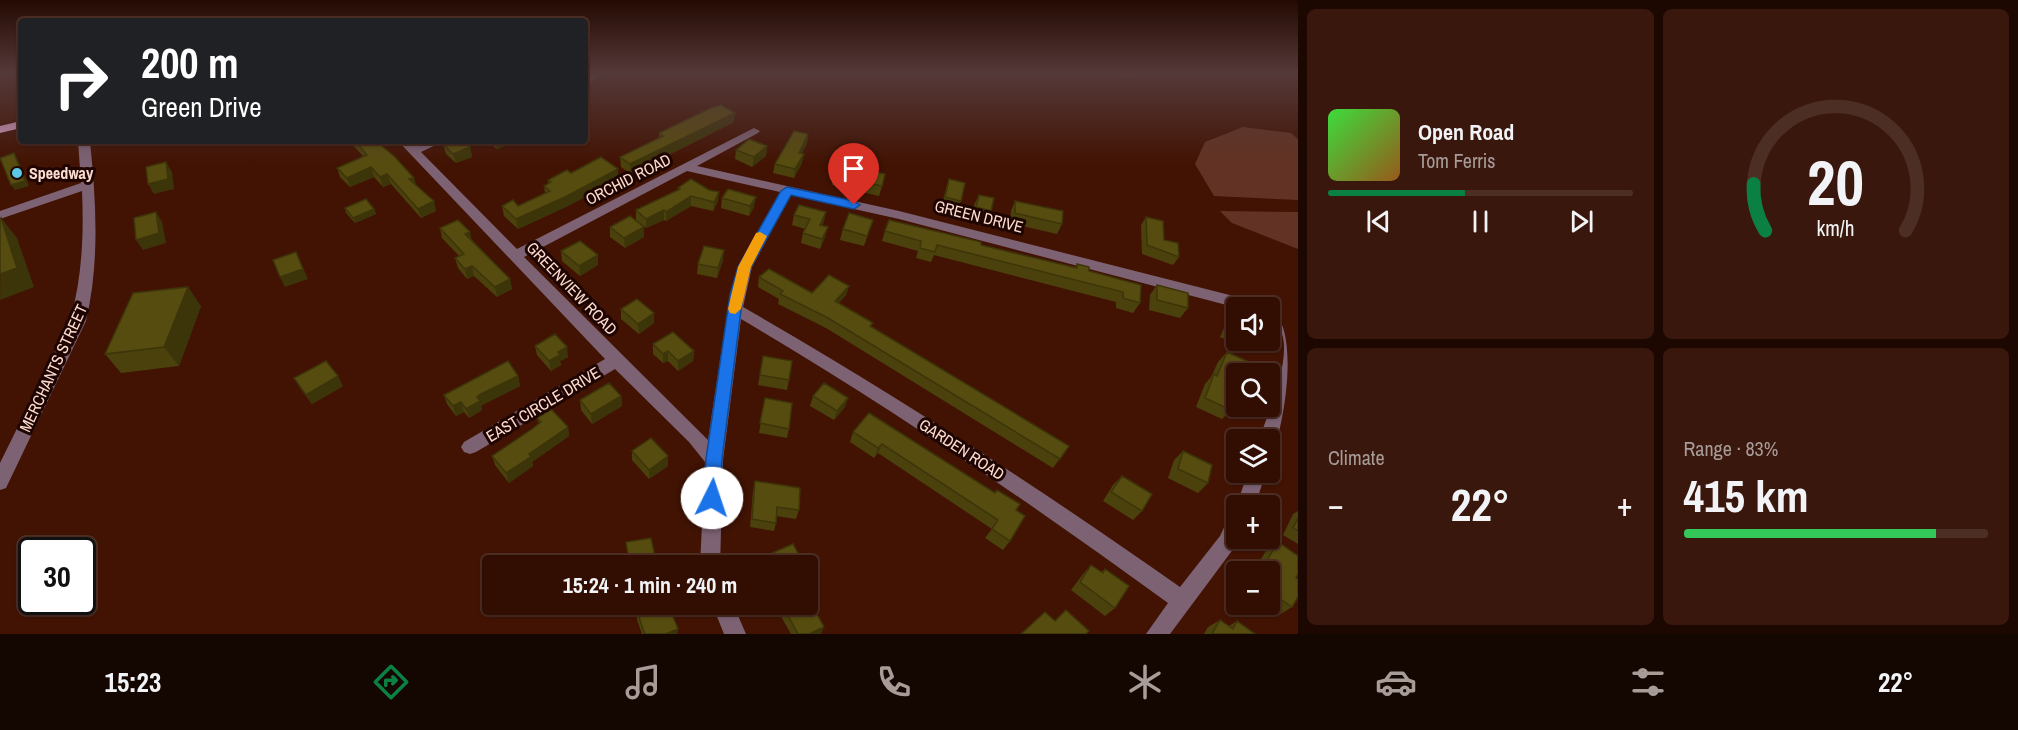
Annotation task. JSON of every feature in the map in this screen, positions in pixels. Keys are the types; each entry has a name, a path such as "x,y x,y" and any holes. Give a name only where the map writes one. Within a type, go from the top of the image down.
{"main road":[{"path":"0,122 18,117"},
{"path":"0,130 18,125"}],"street":[{"name":"ORCHID ROAD","path":"516,255 754,131"},
{"name":"MERCHANTS STREET","path":"0,482 78,321 87,294 90,265 84,144"},
{"name":"GREENVIEW ROAD","path":"409,146 616,360 695,436 714,459"},
{"name":"GREEN DRIVE","path":"687,167 910,217 1226,299"},
{"path":"0,216 87,185"},
{"path":"710,555 714,459 735,309 745,267 787,191"},
{"name":"GARDEN ROAD","path":"735,309 799,345 997,470 1182,601"},
{"path":"1272,429 1285,387 1291,342 1288,331 1280,323"},
{"name":"EAST CIRCLE DRIVE","path":"470,447 616,360"},
{"path":"1157,634 1226,543"},
{"path":"727,615 735,634"}],"shaded area":[{"path":"1243,127 1291,133 1298,139 1298,200 1214,196 1195,164 1205,142"},
{"path":"1220,211 1298,212 1298,249 1232,223"}],"building":[{"path":"721,105 735,113 630,164 620,157 663,136 659,133"},
{"path":"794,131 808,134 799,153 804,154 795,169 775,164"},
{"path":"749,139 767,146 754,157 736,150"},
{"path":"358,144 380,144 414,178 409,179 434,201 418,209 387,174 380,177 371,167 347,178 337,168 367,155"},
{"path":"443,144 466,144 470,147 453,154"},
{"path":"14,153 25,181 11,185 0,158"},
{"path":"601,157 618,169 516,219 502,206 513,200 518,206 550,191 544,186 551,182 548,180 567,170 571,173"},
{"path":"166,162 168,179 148,184 146,167"},
{"path":"837,164 885,174 882,186 834,175"},
{"path":"691,179 709,190 719,192 714,202 691,196 666,212 664,210 646,219 636,210 680,189 678,188"},
{"path":"949,179 965,183 961,201 945,197"},
{"path":"728,189 756,197 750,206 722,198"},
{"path":"979,195 994,198 991,211 976,207"},
{"path":"366,199 374,209 353,218 345,208"},
{"path":"1015,201 1063,211 1062,224 1015,213"},
{"path":"799,205 826,212 820,225 828,227 822,239 803,233 810,219 794,215"},
{"path":"156,212 159,233 136,240 134,218"},
{"path":"849,213 873,220 867,236 843,229"},
{"path":"630,216 644,227 624,238 610,227"},
{"path":"1146,217 1163,221 1164,240 1178,243 1179,257 1147,245"},
{"path":"0,219 17,268 0,274"},
{"path":"458,220 470,232 465,234 510,279 495,287 472,266 465,269 455,258 464,254 440,228"},
{"path":"889,220 1077,268 1077,264 1089,267 1089,271 1141,285 1140,303 1123,298 1123,292 937,245 935,252 920,248 921,241 885,231"},
{"path":"580,241 598,255 579,266 561,251"},
{"path":"704,246 724,250 718,268 698,264"},
{"path":"296,252 303,269 280,277 273,260"},
{"path":"769,269 812,293 829,275 849,286 835,301 873,323 870,326 1069,446 1060,459 828,318 780,294 783,291 759,277"},
{"path":"1157,285 1188,293 1188,308 1157,300"},
{"path":"188,287 164,347 105,354 133,293"},
{"path":"637,299 654,313 638,324 621,309"},
{"path":"673,332 694,351 678,361 668,351 663,354 653,344"},
{"path":"555,334 567,347 558,352 560,355 549,361 535,346"},
{"path":"1227,352 1251,363 1226,363 1226,408 1205,398 1214,374 1217,376"},
{"path":"763,356 792,361 789,380 760,375"},
{"path":"326,361 338,376 306,395 294,378"},
{"path":"508,361 518,376 481,394 477,397 480,401 466,409 461,402 453,406 444,395"},
{"path":"609,383 621,396 591,414 580,400"},
{"path":"824,383 848,398 837,411 813,396"},
{"path":"765,398 792,403 789,429 760,423"},
{"path":"551,409 568,427 529,454 531,457 506,473 492,456 541,422 537,418"},
{"path":"869,413 995,493 997,490 1020,504 1016,510 1025,516 1010,541 992,529 998,520 882,444 878,448 853,432"},
{"path":"651,438 668,456 649,470 632,451"},
{"path":"1183,451 1212,465 1208,483 1178,469"},
{"path":"1122,476 1152,494 1142,511 1111,492"},
{"path":"755,481 800,488 799,510 777,507 776,523 752,519"},
{"path":"1298,518 1298,531 1293,528"},
{"path":"651,538 655,555 628,555 626,542"},
{"path":"1280,543 1298,556 1296,578 1298,579 1298,597 1292,607 1280,599 1280,561 1267,561 1274,549 1280,549"},
{"path":"793,544 799,555 768,555"},
{"path":"1091,565 1103,573 1105,569 1129,586 1115,608 1080,582"},
{"path":"1066,610 1089,631 1086,634 1021,634 1045,612 1055,621"},
{"path":"638,615 672,615 678,629 666,634 645,634"},
{"path":"788,615 817,615 824,627 809,634 798,634"},
{"path":"1220,620 1233,629 1237,621 1255,634 1212,634"}],"slow traffic":[{"path":"735,309 745,267 760,236"}],"place":[{"name":"Speedway","path":"17,173"}],"route":[{"path":"712,498 714,459 737,295 745,267 787,191 854,205"}]}
